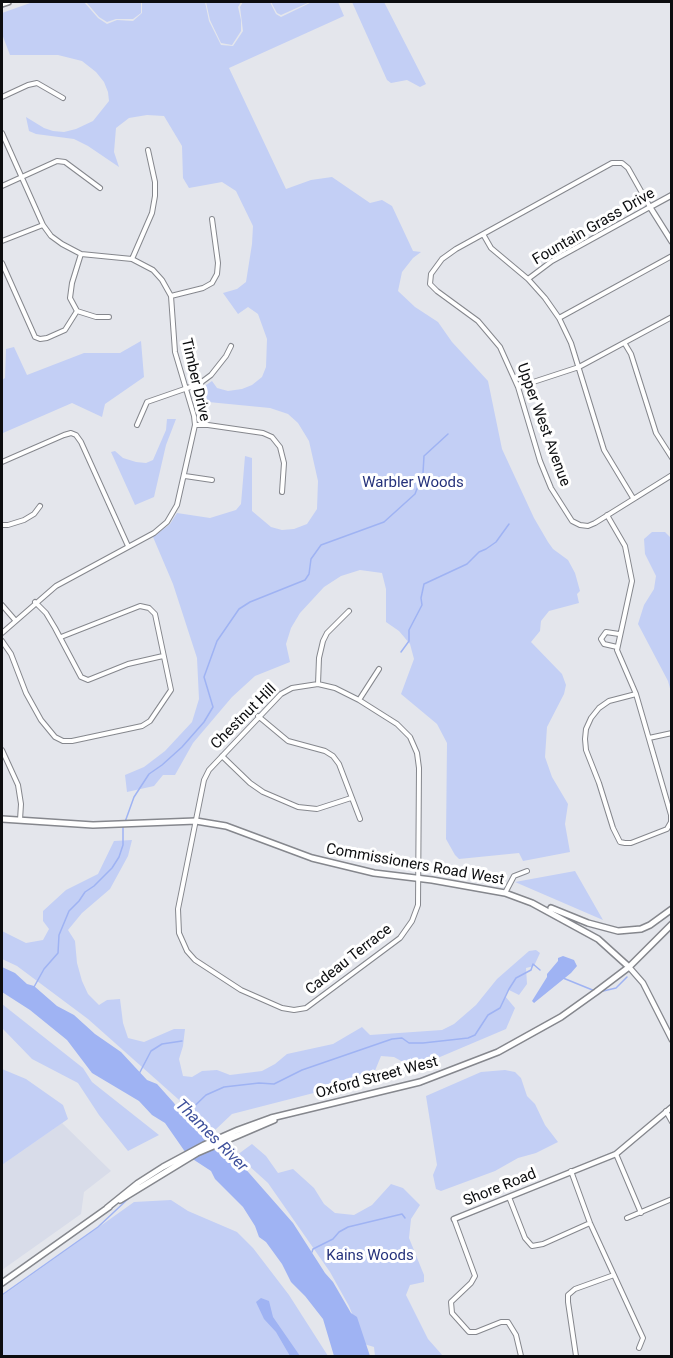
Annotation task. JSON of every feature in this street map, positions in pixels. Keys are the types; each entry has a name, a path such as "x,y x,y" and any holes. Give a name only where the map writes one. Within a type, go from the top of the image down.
{"main road":[{"path":"2,4 8,2"},
{"name":"Commissioners Road West","path":"2,819 93,825 196,821 226,826 312,858 374,873 505,893 532,903 598,939 629,967"},
{"path":"532,903 618,931 631,931 650,925 672,909"},
{"name":"Oxford Street West","path":"2,1283 123,1196 197,1153 253,1126 295,1112 420,1082 498,1052 561,1017 629,967 672,924"}],"street":[{"path":"2,97 38,83 63,98"},
{"path":"2,133 43,225 62,244 81,254 132,259 153,270 171,296 203,288 212,283 217,274 218,263 212,219"},
{"path":"132,259 152,213 155,196 155,182 147,150"},
{"path":"2,186 57,160 65,162 100,188"},
{"name":"Upper West Avenue","path":"650,207 627,168 622,163 612,163 442,259 431,274 430,284 436,291 478,321 500,347 518,387 551,489 572,521 588,526 672,475"},
{"name":"Fountain Grass Drive","path":"528,279 552,261 672,195"},
{"path":"650,207 672,242"},
{"path":"2,241 43,225"},
{"path":"483,234 491,249 528,279 560,318 571,343 604,450 633,498"},
{"path":"81,254 70,298 77,311 96,317 109,317"},
{"path":"560,318 672,256"},
{"path":"2,263 35,337 47,338 65,330 77,311"},
{"name":"Timber Drive","path":"2,633 56,586 154,533 166,522 177,505 195,425 175,352 171,296"},
{"path":"518,387 579,368 672,317"},
{"path":"625,344 632,354 656,433 672,458"},
{"path":"137,426 150,400 200,384 211,375 231,346"},
{"path":"195,425 208,425 272,437 280,447 284,463 282,492"},
{"path":"2,462 64,435 71,433 76,435 128,546"},
{"path":"185,476 212,480"},
{"path":"2,525 24,520 34,514 40,506"},
{"path":"607,515 625,546 631,572 631,589 617,648 636,694 671,814 671,822 667,829 631,843 625,843 620,842 613,828 586,750 585,739 586,729 599,708 609,701 636,694"},
{"path":"35,602 46,613 61,637 81,677 88,680 128,664 163,656"},
{"path":"2,605 15,621"},
{"path":"2,641 11,654 26,693 40,720 55,737 63,741 72,741 142,726 150,721 171,690 155,614 149,608 140,606 61,637"},
{"path":"318,684 319,658 323,641 327,633 349,611"},
{"path":"617,648 604,644 601,639 606,632 619,634"},
{"path":"359,700 379,669"},
{"name":"Chestnut Hill","path":"196,821 204,780 209,770 258,716 281,694 292,688 318,684 334,687 397,724 410,737 417,753 419,768 418,878"},
{"path":"258,716 288,741 325,751 333,756 339,764 360,819"},
{"path":"649,738 672,733"},
{"path":"2,750 18,785 21,804 20,820"},
{"path":"222,756 250,783 263,792 298,807 317,809 351,798"},
{"name":"Cadeau Terrace","path":"196,821 178,909 179,933 183,943 195,960 241,990 290,1010 306,1008 400,938 412,921 418,905 418,878"},
{"path":"505,893 514,876 527,871"},
{"path":"629,967 643,983 669,1027 672,1040"},
{"name":"Shore Road","path":"521,1356 516,1335 508,1322 469,1332 452,1313 451,1302 471,1283 475,1276 454,1219 616,1154 672,1107"},
{"path":"665,1111 672,1122"},
{"path":"616,1154 641,1213"},
{"path":"571,1171 590,1223 643,1338 639,1348"},
{"path":"508,1197 525,1238 532,1246 543,1244 590,1223"},
{"path":"627,1218 672,1199"},
{"path":"576,1356 567,1302 568,1295 575,1289 614,1275"}],"shaded area":[{"path":"62,1123 111,1171 84,1192 81,1214 2,1270 2,1165"}],"green space":[{"name":"Warbler Woods","path":"33,2 84,2 98,18 107,24 117,20 133,21 142,13 142,2 205,2 209,21 221,45 233,46 243,31 240,7 243,2 270,2 276,14 281,17 312,2 338,2 344,16 229,68 286,189 311,180 332,177 370,203 382,200 392,206 413,251 421,252 402,272 398,291 415,307 438,322 452,342 488,381 502,449 534,518 548,542 553,549 568,560 575,573 580,591 577,594 579,603 549,611 541,621 540,631 531,642 562,674 566,685 564,694 547,727 545,757 552,777 568,804 565,824 570,852 523,861 519,853 459,859 455,855 446,839 447,743 437,724 401,694 414,659 410,644 399,631 386,622 386,589 382,573 360,570 341,576 324,587 300,613 291,628 286,644 290,662 255,676 232,697 193,743 175,775 163,775 154,786 127,792 125,775 144,767 165,751 192,722 199,699 197,658 173,584 153,537 170,524 177,513 210,518 236,510 241,504 245,456 252,458 252,511 271,527 282,530 294,529 307,524 317,509 318,481 309,441 298,423 288,414 270,408 198,401 196,392 212,381 217,388 228,391 242,389 262,377 266,367 267,339 258,314 248,307 238,314 223,293 237,289 246,282 252,244 253,226 236,191 222,182 189,188 183,178 182,146 164,116 147,115 129,118 116,128 114,152 119,167 74,139 29,131 26,117 53,131 64,132 76,129 93,121 109,101 104,82 82,61 58,55 10,55 2,34 2,13"},
{"path":"86,2 141,2 141,13 133,19 116,19 107,22 99,17"},
{"path":"206,2 241,2 238,7 241,31 232,45 221,43 210,20"},
{"path":"271,2 310,2 281,15 277,13"},
{"path":"352,2 384,2 426,84 420,87 407,80 391,83 387,80"},
{"path":"141,341 144,377 105,404 102,417 72,403 3,433 2,380 5,378 6,349 14,347 27,375 84,353 120,353"},
{"path":"167,419 176,419 166,445 154,497 135,505 111,452 115,451 123,458 136,462 146,463 153,460 166,430"},
{"path":"652,532 665,532 671,538 671,692 668,681 638,624 644,605 654,589 656,576 645,554 644,539"},
{"path":"132,840 128,856 110,889 82,913 68,930 75,941 77,963 88,994 99,1005 107,1000 120,999 123,1023 128,1038 144,1042 174,1029 185,1029 179,1059 183,1076 192,1077 202,1071 217,1070 230,1075 262,1071 287,1054 333,1044 362,1027 370,1035 442,1030 454,1024 476,1005 497,979 529,951 536,950 540,953 534,966 526,968 527,984 519,995 509,990 505,996 515,1008 506,1029 414,1068 394,1057 381,1056 372,1078 232,1114 214,1131 88,1019 17,966 2,959 2,931 26,943 43,940 49,929 43,921 43,911 66,890 98,874 114,841"},
{"path":"575,871 603,920 515,882"},
{"path":"2,1004 83,1068 92,1082 159,1135 128,1151 99,1115 78,1083 32,1059 2,1028"},
{"path":"2,1069 26,1079 63,1105 68,1119 2,1165"},
{"path":"505,1070 515,1072 521,1078 527,1096 535,1104 545,1125 558,1142 536,1153 518,1158 495,1171 441,1191 436,1189 433,1175 437,1165 426,1096 481,1072"},
{"name":"Kains Woods","path":"252,1144 266,1156 278,1173 293,1169 314,1188 324,1204 335,1213 354,1215 372,1205 391,1184 403,1188 420,1205 411,1219 409,1238 424,1275 424,1282 410,1285 406,1295 428,1339 443,1356 375,1356 374,1347 364,1344 349,1306 330,1272 268,1183 237,1155"},
{"path":"171,1200 188,1211 237,1232 253,1248 289,1295 328,1356 2,1356 2,1296 134,1202"}],"water":[{"path":"563,956 574,960 577,966 534,1003 532,1001 547,974 558,958"},
{"path":"2,967 15,973 27,984 34,986 57,1006 74,1015 95,1034 121,1052 147,1080 157,1084 183,1117 195,1122 208,1136 217,1139 235,1157 293,1223 351,1313 357,1317 370,1356 334,1356 323,1319 291,1282 282,1264 266,1242 259,1237 243,1207 215,1179 211,1171 188,1156 165,1123 152,1115 139,1101 92,1073 67,1040 30,1010 2,992"},
{"path":"261,1298 269,1301 273,1317 300,1356 290,1356 276,1332 264,1319 256,1302"}],"waterway":[{"path":"125,822 134,797 149,774 182,747 204,722 213,707 204,677 217,641 239,609 250,602 305,580 309,574 311,559 321,545 384,522 415,494 423,473 424,456 448,434"},
{"path":"401,652 409,641 409,630 422,605 424,584 467,564 479,552 496,542 509,524"},
{"path":"34,987 44,969 58,953 59,935 69,911 85,892 112,868 119,857 123,845 123,826"},
{"name":"Thames River","path":"182,1118 206,1095 224,1087 259,1083 274,1084 302,1070 392,1039 402,1038 409,1043 423,1043 468,1038 475,1035 488,1015 500,1008 516,978 531,970 533,964 540,970"},
{"path":"599,992 616,988 627,977"},
{"path":"563,978 595,991"},
{"path":"139,1074 151,1051 162,1044 182,1041"},
{"path":"2,1295 98,1227 130,1197"},
{"path":"312,1252 313,1249 333,1239 348,1227 402,1214 405,1218"}]}
